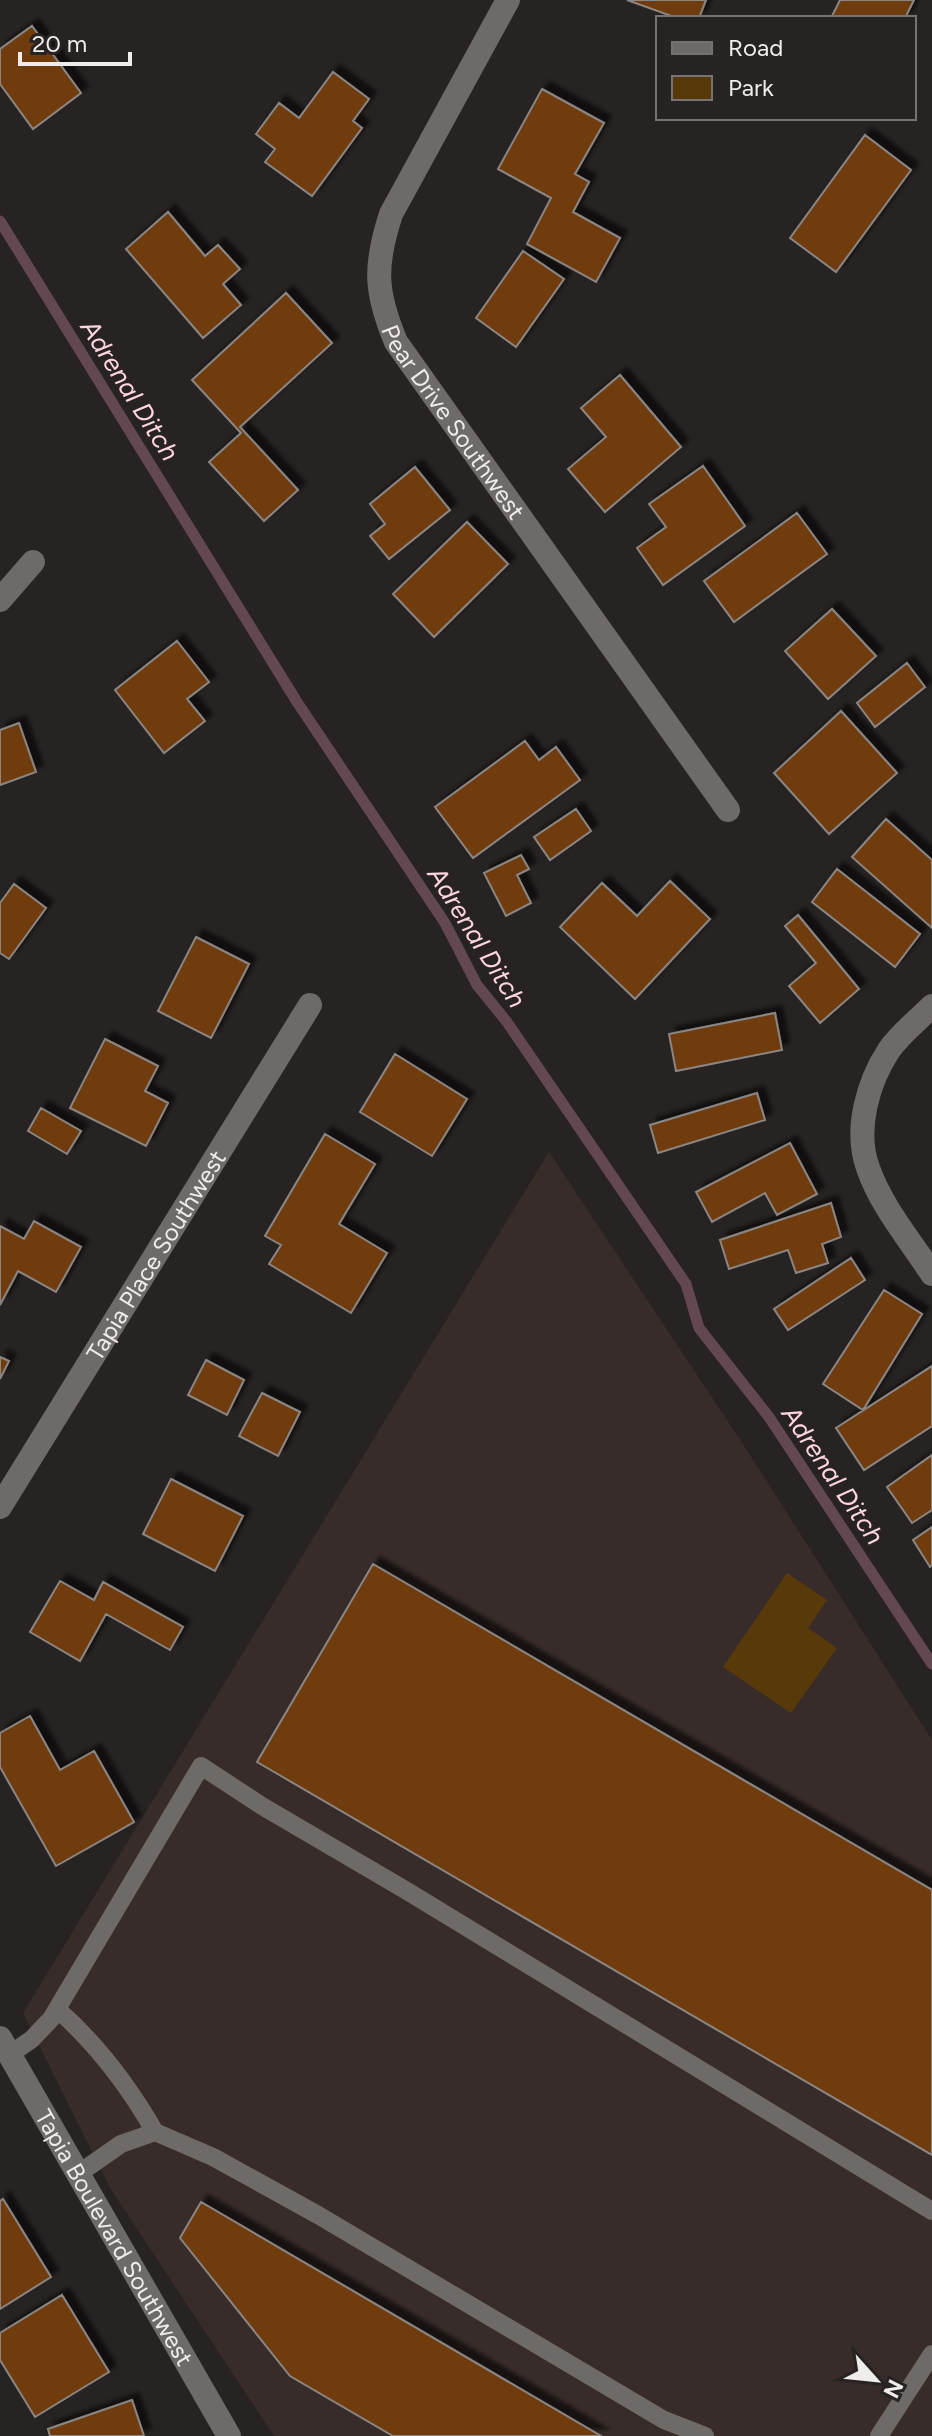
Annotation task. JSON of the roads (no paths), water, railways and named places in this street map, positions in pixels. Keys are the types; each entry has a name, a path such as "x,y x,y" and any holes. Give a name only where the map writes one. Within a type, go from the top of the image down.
{"street":[{"name":"Pear Drive Southwest","path":"508,0 391,214 381,244 377,275 384,313 396,342 728,810"},
{"path":"0,600 33,562"},
{"name":"Tapia Place Southwest","path":"0,1507 310,1005"},
{"path":"932,1006 890,1048 869,1087 863,1128 867,1167 932,1274"},
{"name":"Tapia Boulevard Southwest","path":"5,2046 229,2436"}],"lane":[{"path":"5,2046 32,2039 57,2009 201,1766 262,1806 932,2211"},
{"path":"57,2009 109,2061 155,2132 213,2157 318,2215 660,2428 705,2436"},
{"path":"78,2174 121,2144 155,2132"},
{"path":"879,2436 932,2354"}],"waterway":[{"name":"Adrenal Ditch","path":"0,221 297,702 445,923 477,985 507,1022 686,1284 699,1328 769,1417 932,1664"}]}
